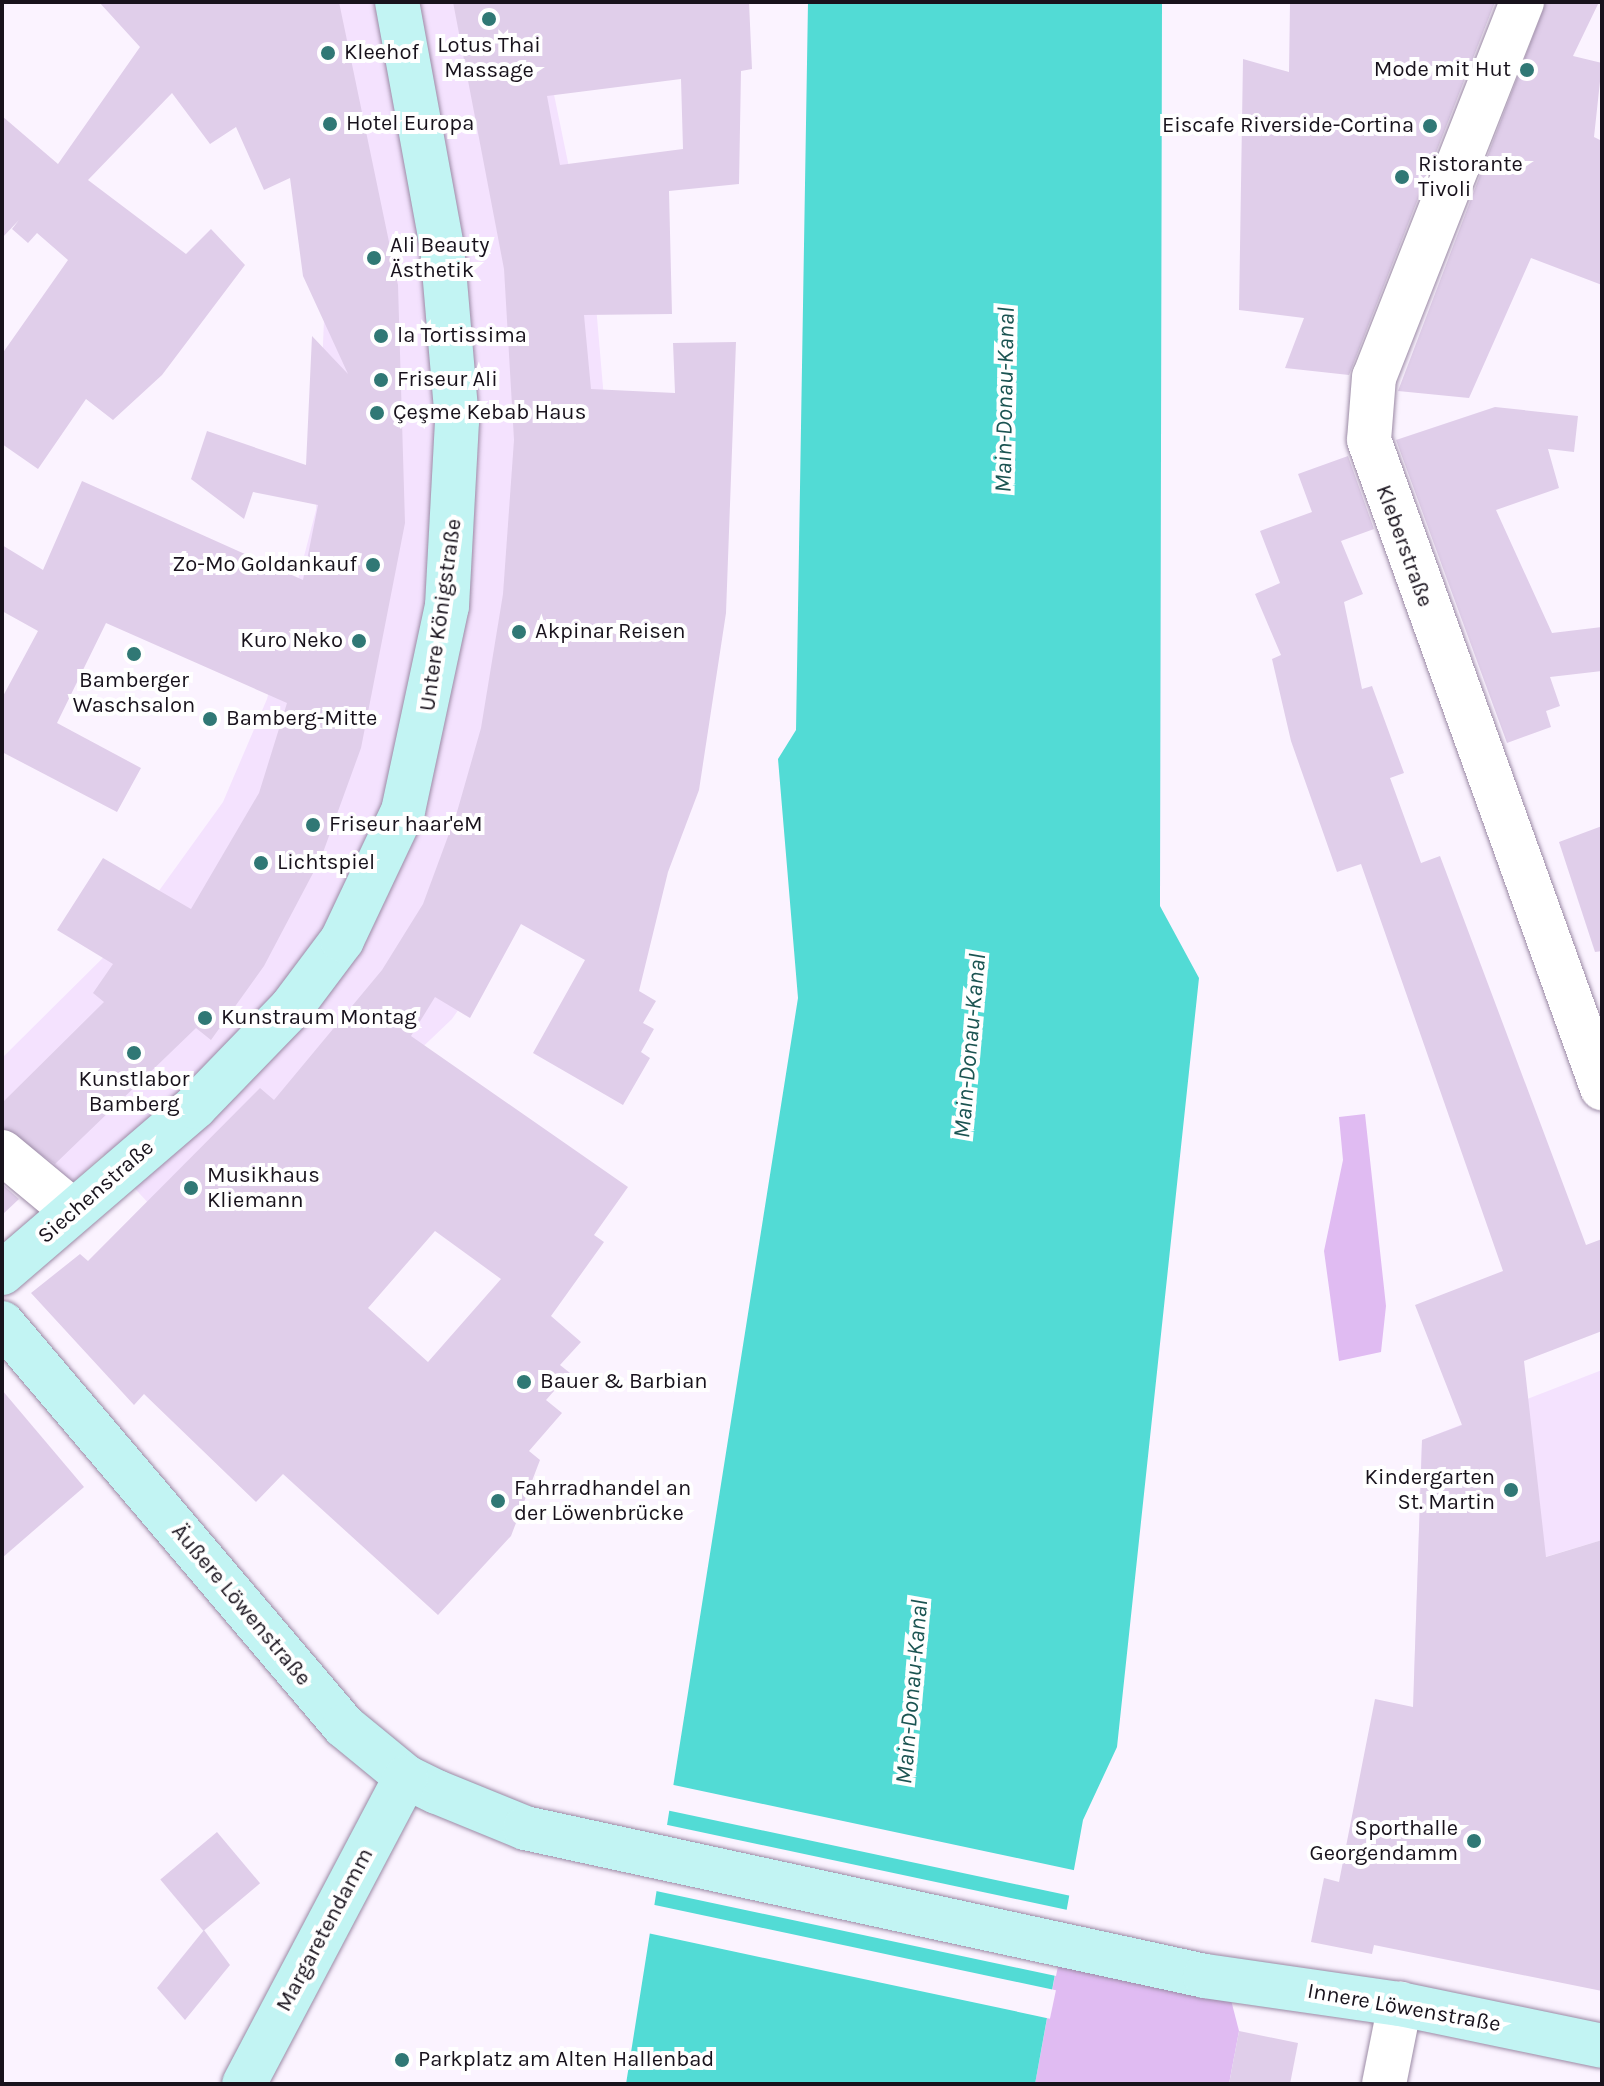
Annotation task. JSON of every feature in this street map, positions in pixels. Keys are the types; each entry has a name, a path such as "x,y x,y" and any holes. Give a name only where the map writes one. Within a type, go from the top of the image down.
{"street":[{"name":"Untere Königstraße","path":"291,1008 342,940 403,811 434,683 456,520 453,330 397,2"},
{"name":"Kleberstraße","path":"1522,2 1374,377 1369,440 1387,504 1602,1088"},
{"name":"Siechenstraße","path":"2,1273 214,1089 291,1008"},
{"path":"2,1152 73,1211"},
{"name":"Äußere Löwenstraße","path":"2,1323 344,1726 406,1777 525,1828"},
{"name":"Margaretendamm","path":"244,2084 406,1777"},
{"name":"Innere Löwenstraße","path":"525,1828 1205,1976 1400,2004 1602,2046"},
{"path":"1384,2084 1400,2004"}],"shaded area":[{"path":"266,2 535,2 595,294 613,504 513,930 452,1019 200,1259 103,1154 54,1200 2,1159 2,1058 130,931 223,802 267,699 316,510 326,272"},
{"path":"1365,1114 1386,1306 1381,1352 1339,1361 1324,1251 1343,1160 1339,1117"},
{"name":"Kindergarten St. Martin","path":"1602,1370 1602,1540 1545,1557 1414,1680 1422,1440"},
{"path":"1062,1937 1222,1965 1239,2031 1229,2084 1035,2084"}],"water":[{"name":"Main-Donau-Kanal","path":"808,2 1162,2 1160,906 1199,978 1117,1747 1083,1820 1035,2084 626,2084 798,998 778,759 796,730"}],"pier":[{"path":"669,1784 1078,1871 1072,1896 664,1809"},
{"path":"663,1824 1070,1910 1056,1976 649,1890"},
{"path":"650,1904 1056,1990 1050,2019 644,1932"}],"building":[{"path":"99,2 339,2 398,285 405,523 361,748 321,858 264,966 211,1040 196,1028 55,1164 2,1128 2,1103 104,1002 93,993 113,964 57,930 103,858 191,909 259,793 287,703 106,623 57,723 141,768 117,812 2,752 2,698 38,631 2,611 2,545 43,570 82,481 303,580 318,505 253,492 244,519 191,479 207,431 306,465 312,336 348,374 303,276 290,178 264,190 236,127 210,144 172,93 88,180 186,254 211,229 245,265 162,375 113,420 86,399 38,469 2,444 2,354 68,260 37,233 28,243 12,229 19,220 2,238 2,116 58,164 140,47"},
{"path":"453,2 749,2 752,69 741,71 739,184 669,191 672,314 584,315 591,389 675,393 673,343 736,342 726,613 699,790 668,872 639,991 656,1001 643,1023 654,1029 641,1052 650,1058 623,1105 533,1053 585,960 521,924 470,1018 435,997 411,1036 628,1187 594,1235 604,1242 551,1316 581,1342 560,1365 570,1373 546,1400 562,1413 529,1451 540,1460 511,1536 438,1615 283,1474 256,1502 144,1394 134,1405 31,1293 80,1254 88,1261 260,1088 274,1100 382,970 423,904 457,812 481,728 503,594 514,440 504,269","holes":["681,79 683,149 560,165 547,96","435,1231 501,1279 428,1362 368,1308"]},
{"path":"1290,2 1495,2 1349,375 1285,368 1304,318 1239,310 1243,59 1289,72"},
{"path":"1546,2 1599,2 1573,56 1602,63 1594,137 1602,141 1602,285 1531,258 1469,398 1398,391"},
{"path":"1495,407 1578,416 1574,452 1548,449 1559,488 1496,510 1552,633 1602,627 1602,671 1550,677 1560,706 1546,711 1551,727 1507,743 1396,440"},
{"path":"1348,456 1374,529 1341,541 1363,594 1344,602 1362,689 1372,686 1404,773 1390,778 1421,863 1440,856 1586,1245 1602,1239 1602,1331 1524,1361 1546,1557 1602,1540 1602,1991 1374,1945 1372,1954 1311,1942 1324,1878 1339,1882 1375,1699 1413,1707 1422,1440 1462,1425 1415,1305 1503,1271 1361,864 1337,872 1291,741 1272,659 1281,655 1255,594 1280,583 1260,531 1312,512 1298,474"},
{"path":"1602,826 1602,951 1595,952 1559,842"},
{"path":"2,1184 19,1199 2,1215"},
{"path":"2,1390 84,1487 2,1558"},
{"path":"217,1832 260,1883 203,1931 160,1880"},
{"path":"204,1930 230,1965 185,2020 157,1988"},
{"path":"1239,2031 1298,2043 1290,2084 1229,2084"}],"place":[{"name":"Lotus Thai Massage","path":"489,19"},
{"name":"Kleehof","path":"328,53"},
{"name":"Mode mit Hut","path":"1527,70"},
{"name":"Hotel Europa","path":"330,124"},
{"name":"Eiscafe Riverside-Cortina","path":"1430,126"},
{"name":"Ristorante Tivoli","path":"1402,177"},
{"name":"Ali Beauty Ästhetik","path":"374,258"},
{"name":"la Tortissima","path":"381,336"},
{"name":"Friseur Ali","path":"381,380"},
{"name":"Çeşme Kebab Haus","path":"377,413"},
{"name":"Zo-Mo Goldankauf","path":"373,565"},
{"name":"Akpinar Reisen","path":"519,632"},
{"name":"Kuro Neko","path":"359,641"},
{"name":"Bamberger Waschsalon","path":"134,654"},
{"name":"Bamberg-Mitte","path":"210,719"},
{"name":"Friseur haar'eM","path":"313,825"},
{"name":"Lichtspiel","path":"261,863"},
{"name":"Kunstraum Montag","path":"205,1018"},
{"name":"Kunstlabor Bamberg","path":"134,1053"},
{"name":"Musikhaus Kliemann","path":"191,1188"},
{"name":"Bauer & Barbian","path":"524,1382"},
{"name":"Kindergarten St. Martin","path":"1511,1490"},
{"name":"Fahrradhandel an der Löwenbrücke","path":"498,1501"},
{"name":"Sporthalle Georgendamm","path":"1474,1841"},
{"name":"Parkplatz am Alten Hallenbad","path":"402,2060"}]}
